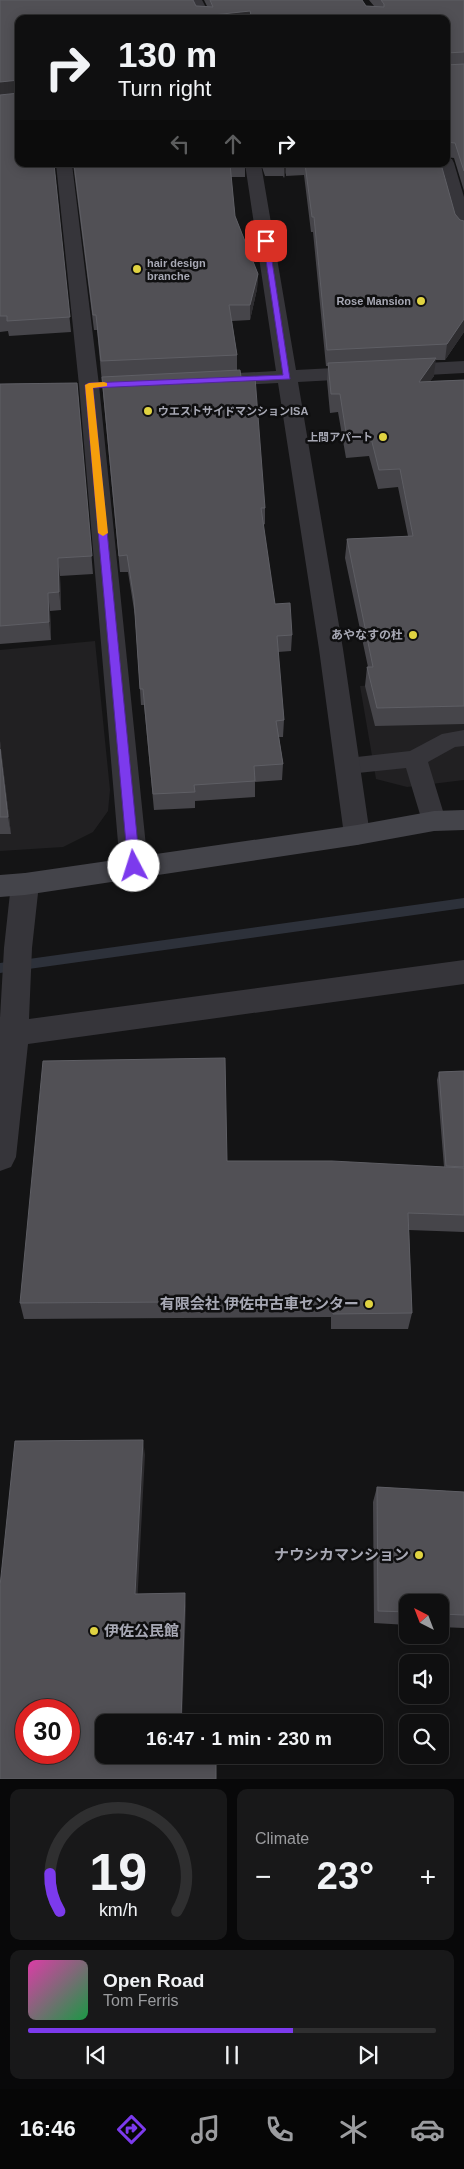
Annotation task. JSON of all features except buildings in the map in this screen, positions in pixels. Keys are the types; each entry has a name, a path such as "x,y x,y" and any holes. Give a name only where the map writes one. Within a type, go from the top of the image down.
{"street":[{"path":"195,0 203,15"},
{"path":"64,167 89,385 134,866"},
{"path":"253,167 331,649 357,835"},
{"path":"447,167 464,229"},
{"path":"198,381 464,367"},
{"path":"0,1157 7,1034 17,986 18,948 13,885 357,835 434,820 464,820"},
{"path":"7,1034 464,972"}],"lane":[{"path":"348,766 414,759 450,740 464,738"},
{"path":"414,759 434,820"}],"shaded area":[{"path":"95,641 110,790 108,811 93,832 63,847 0,851 0,650"},
{"path":"464,679 464,780 407,787 376,779 360,686"}],"waterway":[{"path":"0,968 464,903"}],"slow traffic":[{"path":"103,533 89,385 104,385"}],"place":[{"name":"hair design branche","path":"137,269"},
{"name":"Rose Mansion","path":"421,301"},
{"name":"ウエストサイドマンションISA","path":"148,411"},
{"name":"上間アパート","path":"383,437"},
{"name":"あやなすの杜","path":"413,635"},
{"name":"有限会社 伊佐中古車センター","path":"369,1304"},
{"name":"ナウシカマンション","path":"419,1555"},
{"name":"伊佐公民館","path":"94,1631"}],"route":[{"path":"134,866 89,385 288,377 266,241"}]}
